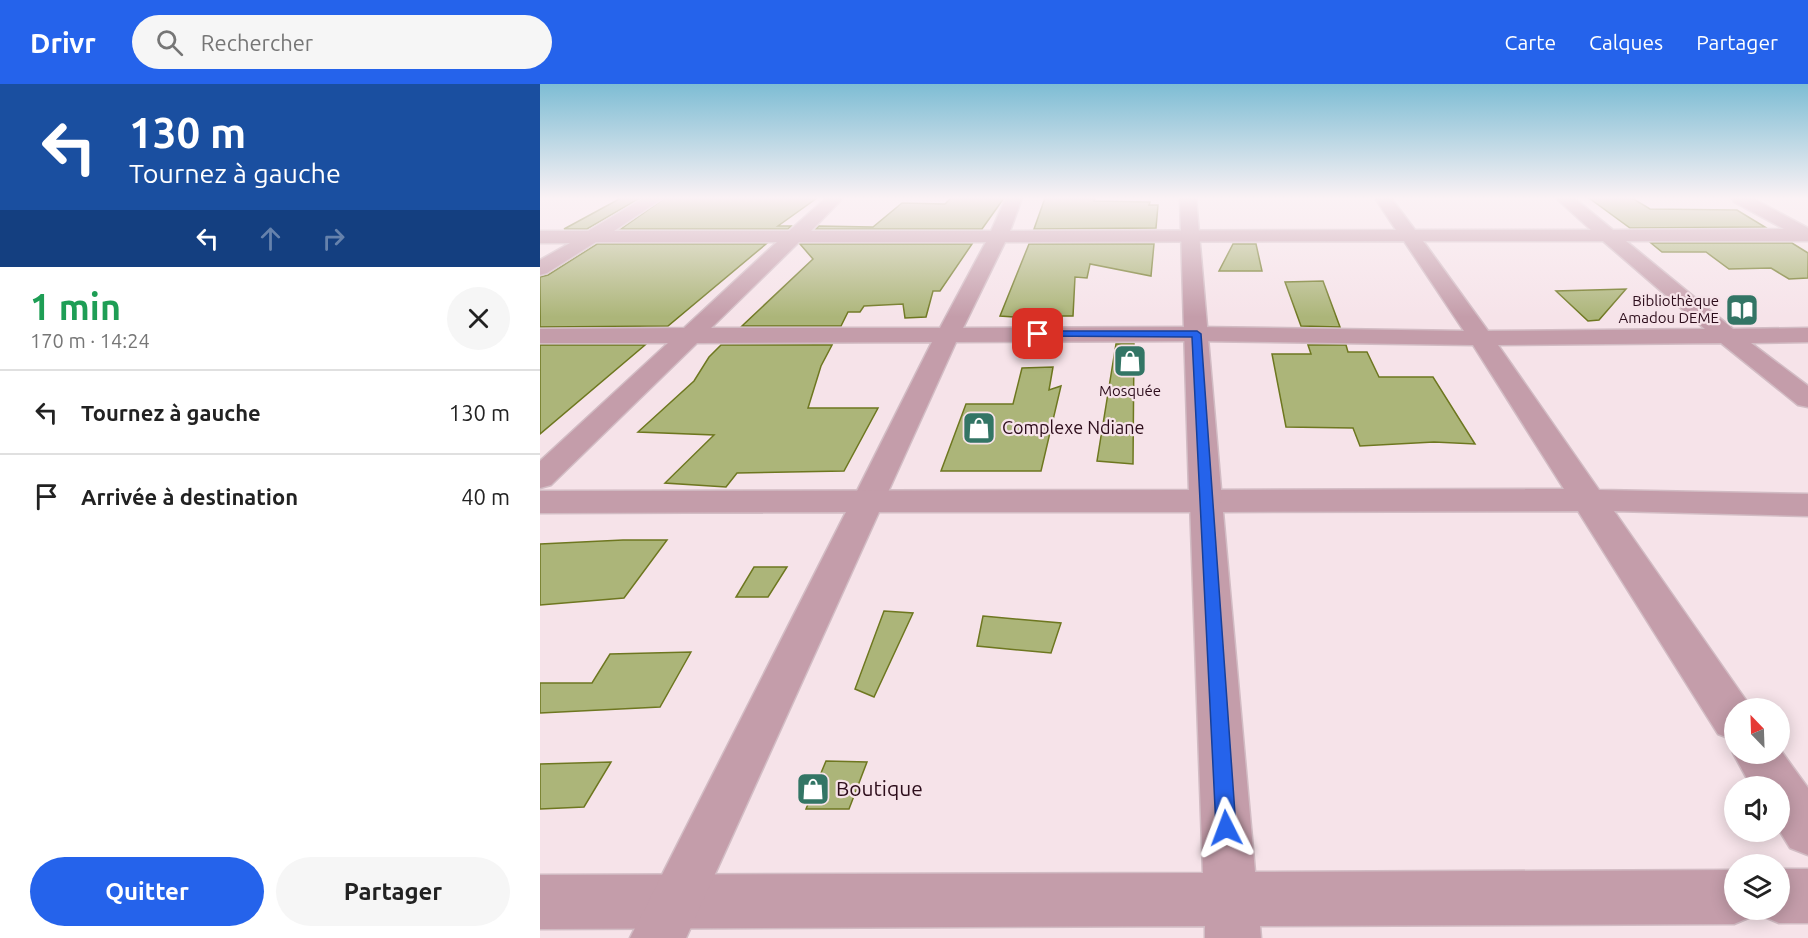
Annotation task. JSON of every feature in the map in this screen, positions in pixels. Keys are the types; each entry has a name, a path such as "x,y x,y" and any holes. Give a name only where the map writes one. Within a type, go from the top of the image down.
{"street":[{"path":"540,269 591,238"},
{"path":"762,238 821,238"},
{"path":"540,478 791,238"},
{"path":"667,920 948,334 998,238"},
{"path":"1190,238 1232,918"},
{"path":"1411,238 1724,705"},
{"path":"1612,238 1726,335 1808,399"},
{"path":"540,336 1197,334 1480,338 1808,335"},
{"path":"540,502 1586,500 1808,505"},
{"path":"1790,803 1808,830"},
{"path":"1790,896 1808,896"},
{"path":"540,902 667,920 1232,918 1724,897"}],"building":[{"path":"1651,243 1792,243 1808,253 1808,278 1789,279 1771,268 1729,269 1706,252 1662,252"},
{"path":"597,244 766,244 668,326 540,327 540,277 548,275"},
{"path":"800,244 972,244 940,291 933,291 926,317 905,318 903,304 864,306 860,312 848,312 841,326 742,326 813,259"},
{"path":"1029,244 1154,244 1151,276 1090,264 1087,278 1075,277 1073,316 1062,316 1062,320 1000,316"},
{"path":"1233,244 1256,244 1262,271 1219,271"},
{"path":"1323,281 1340,327 1301,326 1285,282"},
{"path":"1626,289 1599,320 1588,321 1556,291"},
{"path":"1116,344 1134,344 1133,464 1097,461"},
{"path":"540,345 645,345 540,434"},
{"path":"721,345 832,345 821,366 808,408 878,408 844,471 737,473 726,487 665,483 714,435 638,432 694,381 709,357"},
{"path":"1308,345 1346,345 1348,352 1367,352 1379,377 1433,377 1475,444 1434,442 1360,446 1353,428 1286,427 1272,354 1311,354"},
{"path":"1053,367 1049,390 1061,386 1041,471 941,471 966,404 1013,404 1022,368"},
{"path":"667,540 624,598 540,605 540,544"},
{"path":"754,567 787,567 768,597 736,597"},
{"path":"884,611 913,613 874,697 855,689"},
{"path":"983,616 1061,623 1051,653 977,646"},
{"path":"691,652 660,707 540,713 540,683 592,683 610,654"},
{"path":"826,761 867,762 849,809 806,809"},
{"path":"611,762 584,807 540,809 540,764"}],"place":[{"name":"Bibliothèque Amadou DEME","path":"1742,310"},
{"name":"Mosquée","path":"1130,361"},
{"name":"Complexe Ndiane","path":"979,428"},
{"name":"Boutique","path":"813,789"}],"route":[{"path":"1038,334 1197,334 1226,828"}]}
